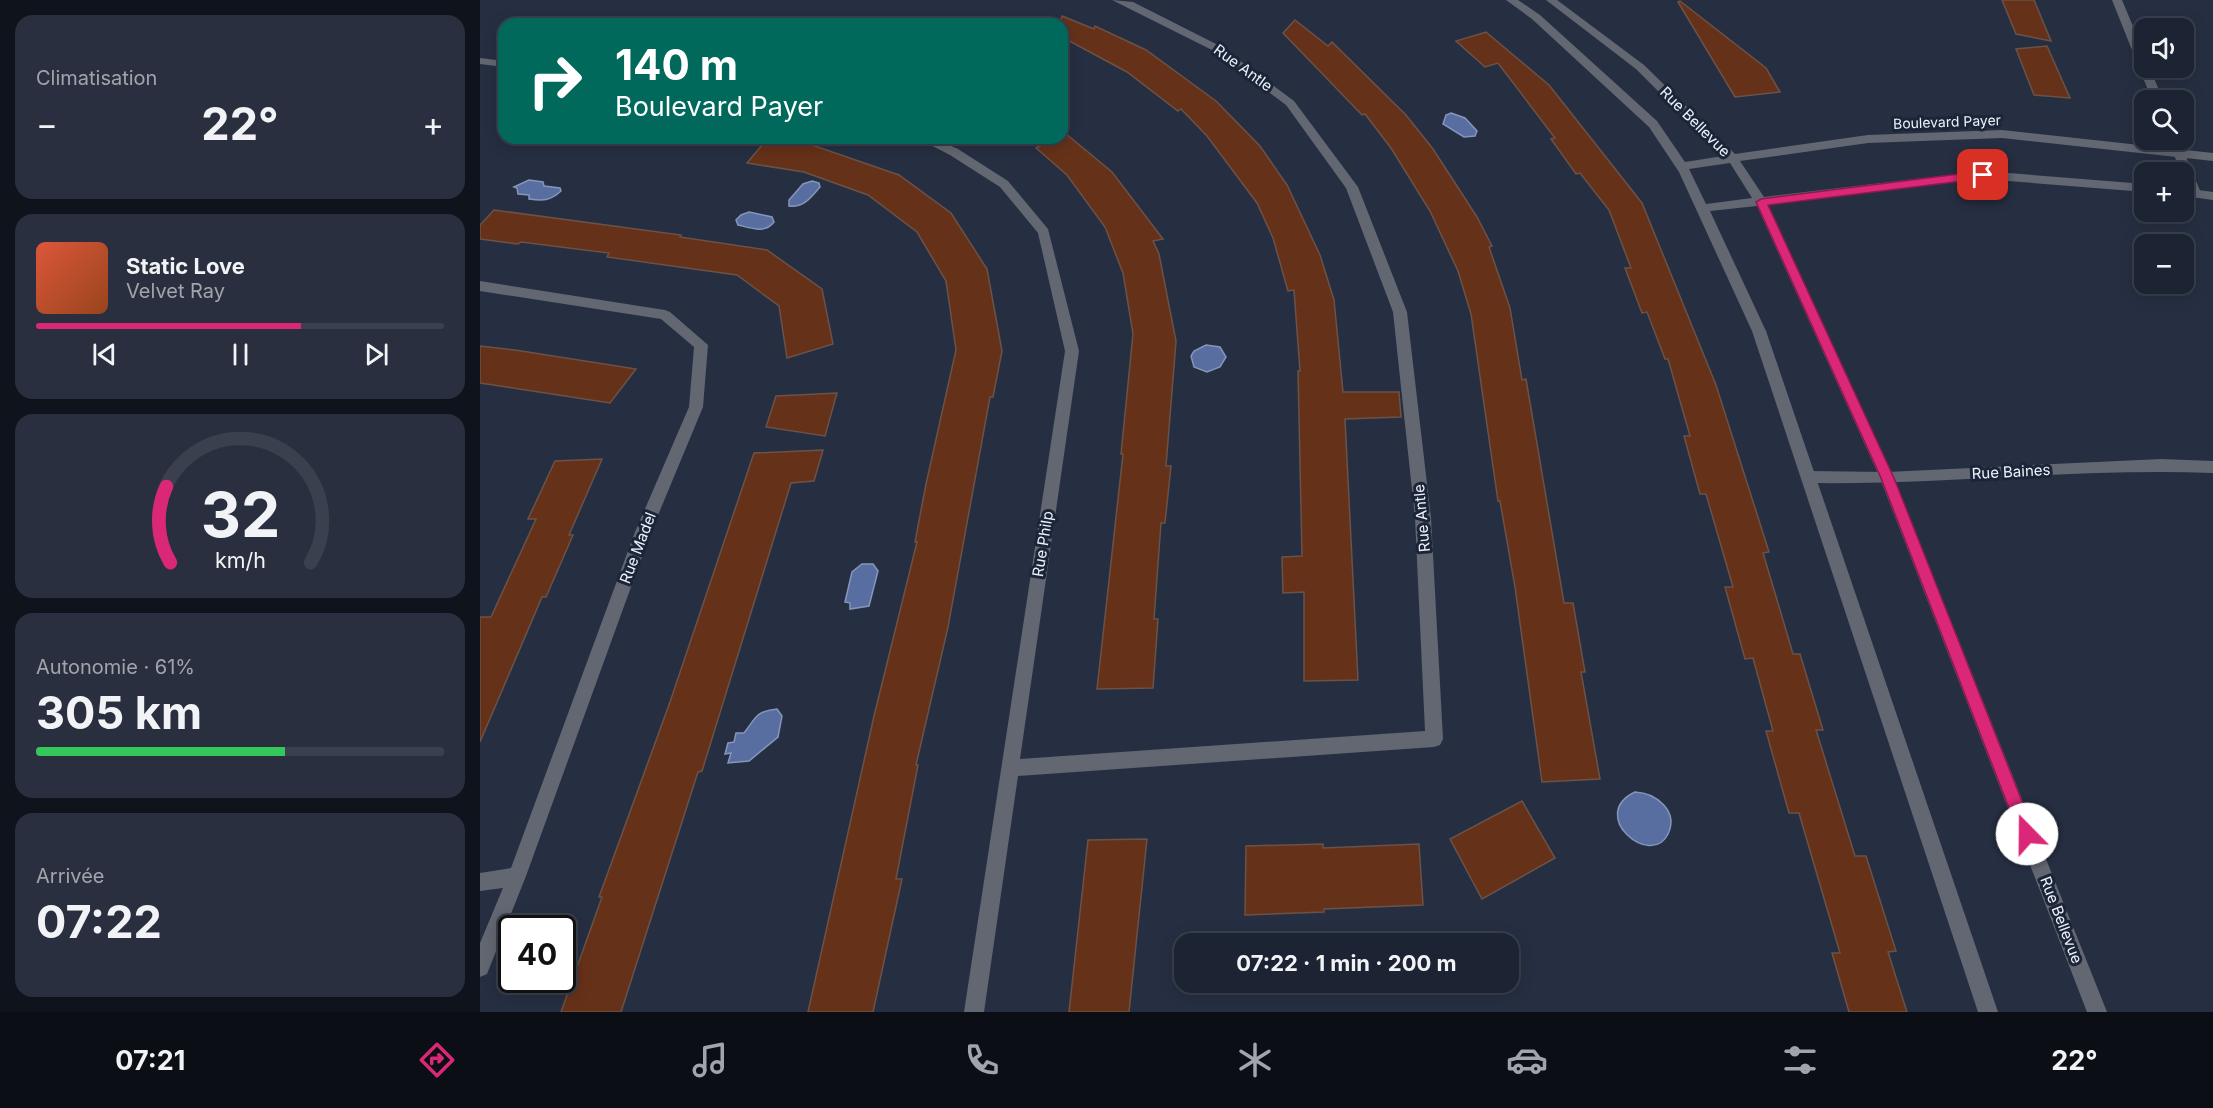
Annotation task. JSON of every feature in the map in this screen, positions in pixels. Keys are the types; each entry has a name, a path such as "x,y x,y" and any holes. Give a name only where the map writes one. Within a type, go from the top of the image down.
{"street":[{"name":"Rue Antle","path":"1010,768 1434,739 1423,518 1400,312 1352,187 1290,103 1216,48 1117,0"},
{"name":"Rue Bellevue","path":"1511,0 1536,17 1653,124 1682,166 1703,208 1760,331 1988,1012"},
{"name":"Rue Bellevue","path":"1551,0 1640,67 1733,159 1761,202 1887,478 2097,1012"},
{"path":"2117,0 2154,90"},
{"path":"480,61 498,63"},
{"name":"Boulevard Payer","path":"1682,166 1868,139 2002,134 2213,157"},
{"name":"Rue Philp","path":"936,144 954,152 1004,184 1044,232 1072,351 974,1012"},
{"path":"2178,150 2181,162"},
{"path":"1703,208 1983,175 2134,187"},
{"path":"2194,194 2213,196"},
{"name":"Rue Madel","path":"480,286 665,315 701,345 696,407 643,532 517,876 480,968"},
{"name":"Rue Baines","path":"1808,477 1887,478 2161,465 2213,467"},
{"path":"480,882 517,876"}],"water":[{"path":"1451,113 1465,118 1477,131 1475,136 1464,137 1443,124 1446,115"},
{"path":"529,180 543,182 544,186 560,188 561,191 546,200 529,199 529,195 518,194 517,188 514,187"},
{"path":"812,181 819,183 820,187 803,204 789,206 789,200 803,184"},
{"path":"749,212 772,217 774,222 762,229 738,225 736,220"},
{"path":"1206,345 1220,347 1226,357 1220,367 1207,372 1194,367 1191,356 1194,351"},
{"path":"862,564 873,564 878,571 869,606 850,609 850,603 845,602 852,572"},
{"path":"777,709 782,716 778,737 749,761 728,763 731,753 725,754 728,743 734,742 736,733 744,733 760,714"},
{"path":"1635,792 1658,800 1668,811 1671,826 1668,834 1660,843 1649,845 1637,842 1627,835 1620,825 1618,813 1622,802"}],"building":[{"path":"2002,0 2034,0 2051,41 2016,34"},
{"path":"1680,1 1766,68 1780,92 1735,97 1678,2"},
{"path":"1068,18 1094,29 1095,26 1146,50 1216,101 1260,146 1287,185 1320,255 1334,300 1343,392 1399,392 1401,417 1345,419 1358,680 1304,681 1304,592 1283,593 1282,557 1302,556 1298,371 1300,371 1294,290 1288,291 1273,238 1257,203 1207,136 1181,109 1178,111 1127,72 1068,40"},
{"path":"1295,20 1328,46 1332,42 1406,115 1433,149 1477,217 1492,246 1489,247 1510,308 1522,380 1526,379 1564,603 1573,603 1585,672 1581,672 1600,779 1542,782 1515,587 1500,501 1498,501 1471,314 1458,271 1430,211 1391,148 1365,114 1362,115 1283,33"},
{"path":"1486,32 1549,85 1642,203 1716,385 1769,552 1763,553 1793,654 1800,654 1823,730 1816,730 1855,856 1866,856 1896,951 1888,952 1907,1012 1849,1012 1832,953 1840,953 1799,813 1789,813 1766,731 1773,731 1753,658 1745,659 1725,587 1733,587 1706,494 1700,494 1684,436 1690,436 1668,359 1665,359 1647,312 1642,313 1625,268 1631,268 1609,210 1580,173 1576,174 1551,139 1555,138 1498,63 1485,67 1456,41"},
{"path":"2047,46 2070,98 2034,95 2016,49"},
{"path":"1068,135 1112,172 1163,239 1153,241 1159,254 1176,341 1166,466 1171,466 1165,523 1161,523 1154,619 1158,619 1153,688 1097,689 1123,454 1121,454 1133,334 1123,273 1105,227 1067,175 1036,148 1044,144 1068,144"},
{"path":"763,144 812,145 899,175 951,213 987,269 1002,351 993,397 990,397 948,627 916,765 918,765 896,879 902,879 873,1012 808,1012 874,716 917,542 915,542 926,484 956,350 946,281 917,232 868,195 804,172 747,163"},
{"path":"494,210 681,235 680,237 767,250 822,289 833,344 787,358 779,306 737,275 607,257 609,253 480,239 480,225"},
{"path":"480,346 636,369 610,403 480,383"},
{"path":"837,393 825,436 766,427 776,396"},
{"path":"823,450 814,481 791,483 702,771 698,772 621,1012 561,1012 568,993 576,993 576,970 602,897 599,897 670,702 754,453"},
{"path":"602,459 569,535 573,535 546,597 542,597 480,742 480,617 491,617 536,519 528,519 555,461"},
{"path":"1522,801 1555,858 1482,899 1450,839"},
{"path":"1147,839 1129,1012 1069,1012 1088,840"},
{"path":"1323,844 1323,848 1419,844 1423,905 1245,915 1246,846"}],"route":[{"path":"1983,175 1761,202 1887,478 2027,834"}]}
